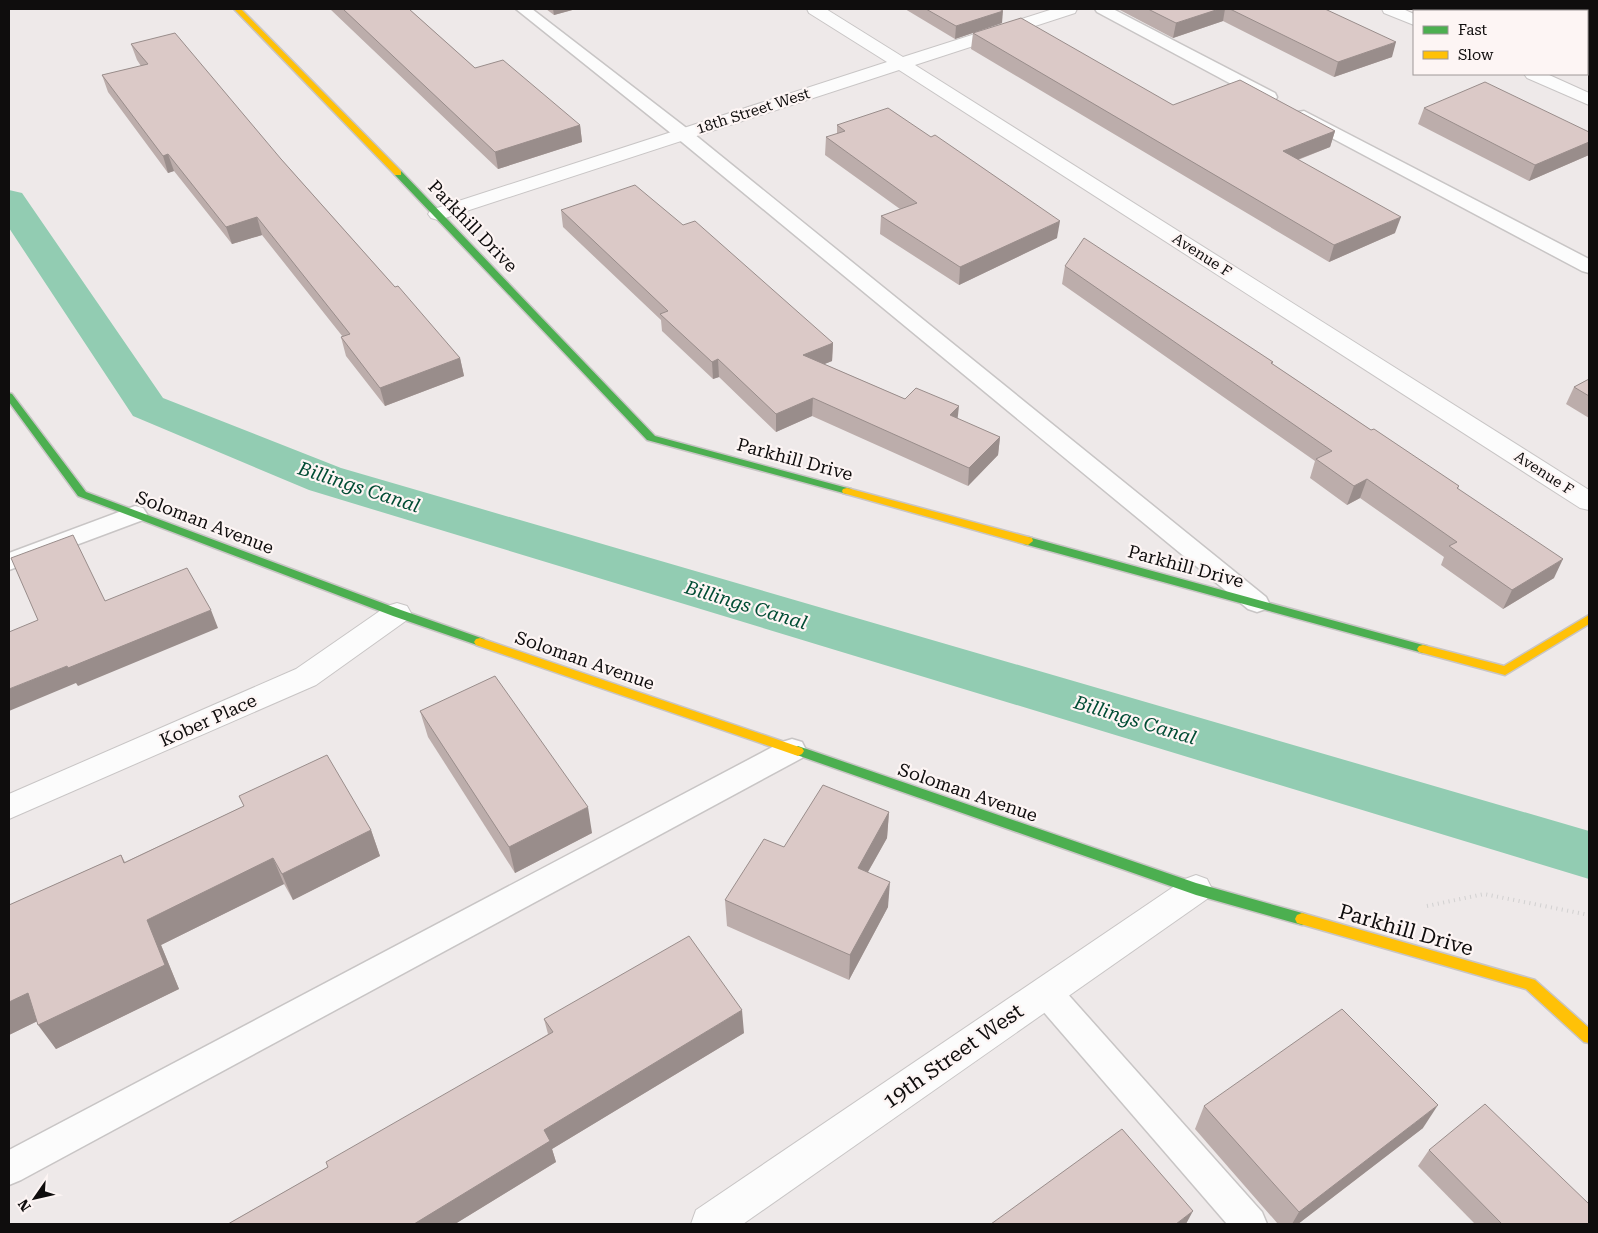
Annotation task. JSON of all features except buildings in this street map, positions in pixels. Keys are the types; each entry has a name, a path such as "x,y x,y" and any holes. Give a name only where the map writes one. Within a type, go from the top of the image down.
{"street":[{"name":"Parkhill Drive","path":"237,9 438,214 651,438 1504,671 1589,619"},
{"name":"Avenue F","path":"815,9 1589,502"},
{"name":"18th Street West","path":"438,214 1068,9"},
{"path":"1390,9 1413,20"},
{"path":"1535,75 1589,100"},
{"name":"Soloman Avenue","path":"9,396 82,494 397,613 1196,889"},
{"name":"Kober Place","path":"9,807 306,677 397,613"},
{"name":"Parkhill Drive","path":"1196,889 1530,984 1589,1037"},
{"name":"19th Street West","path":"710,1224 1196,889"}],"lane":[{"path":"523,9 683,134 1257,604"},
{"path":"1102,9 1589,267"},
{"path":"9,562 135,514"},
{"path":"9,1168 792,750"},
{"path":"1046,992 1250,1224"}],"path":[{"path":"1427,906 1484,894 1589,915"}],"waterway":[{"name":"Billings Canal","path":"9,201 148,407 325,479 1589,855"}],"traffic: fast":[{"path":"398,173 651,438 847,491"},
{"path":"9,396 82,494 397,613 480,642"},
{"path":"1028,541 1423,649"},
{"path":"798,751 1196,889 1302,919"}],"traffic: slow":[{"path":"237,9 398,173"},
{"path":"847,491 1028,541"},
{"path":"1423,649 1505,671 1589,619"},
{"path":"480,642 798,751"},
{"path":"1302,919 1530,984 1589,1037"}]}
